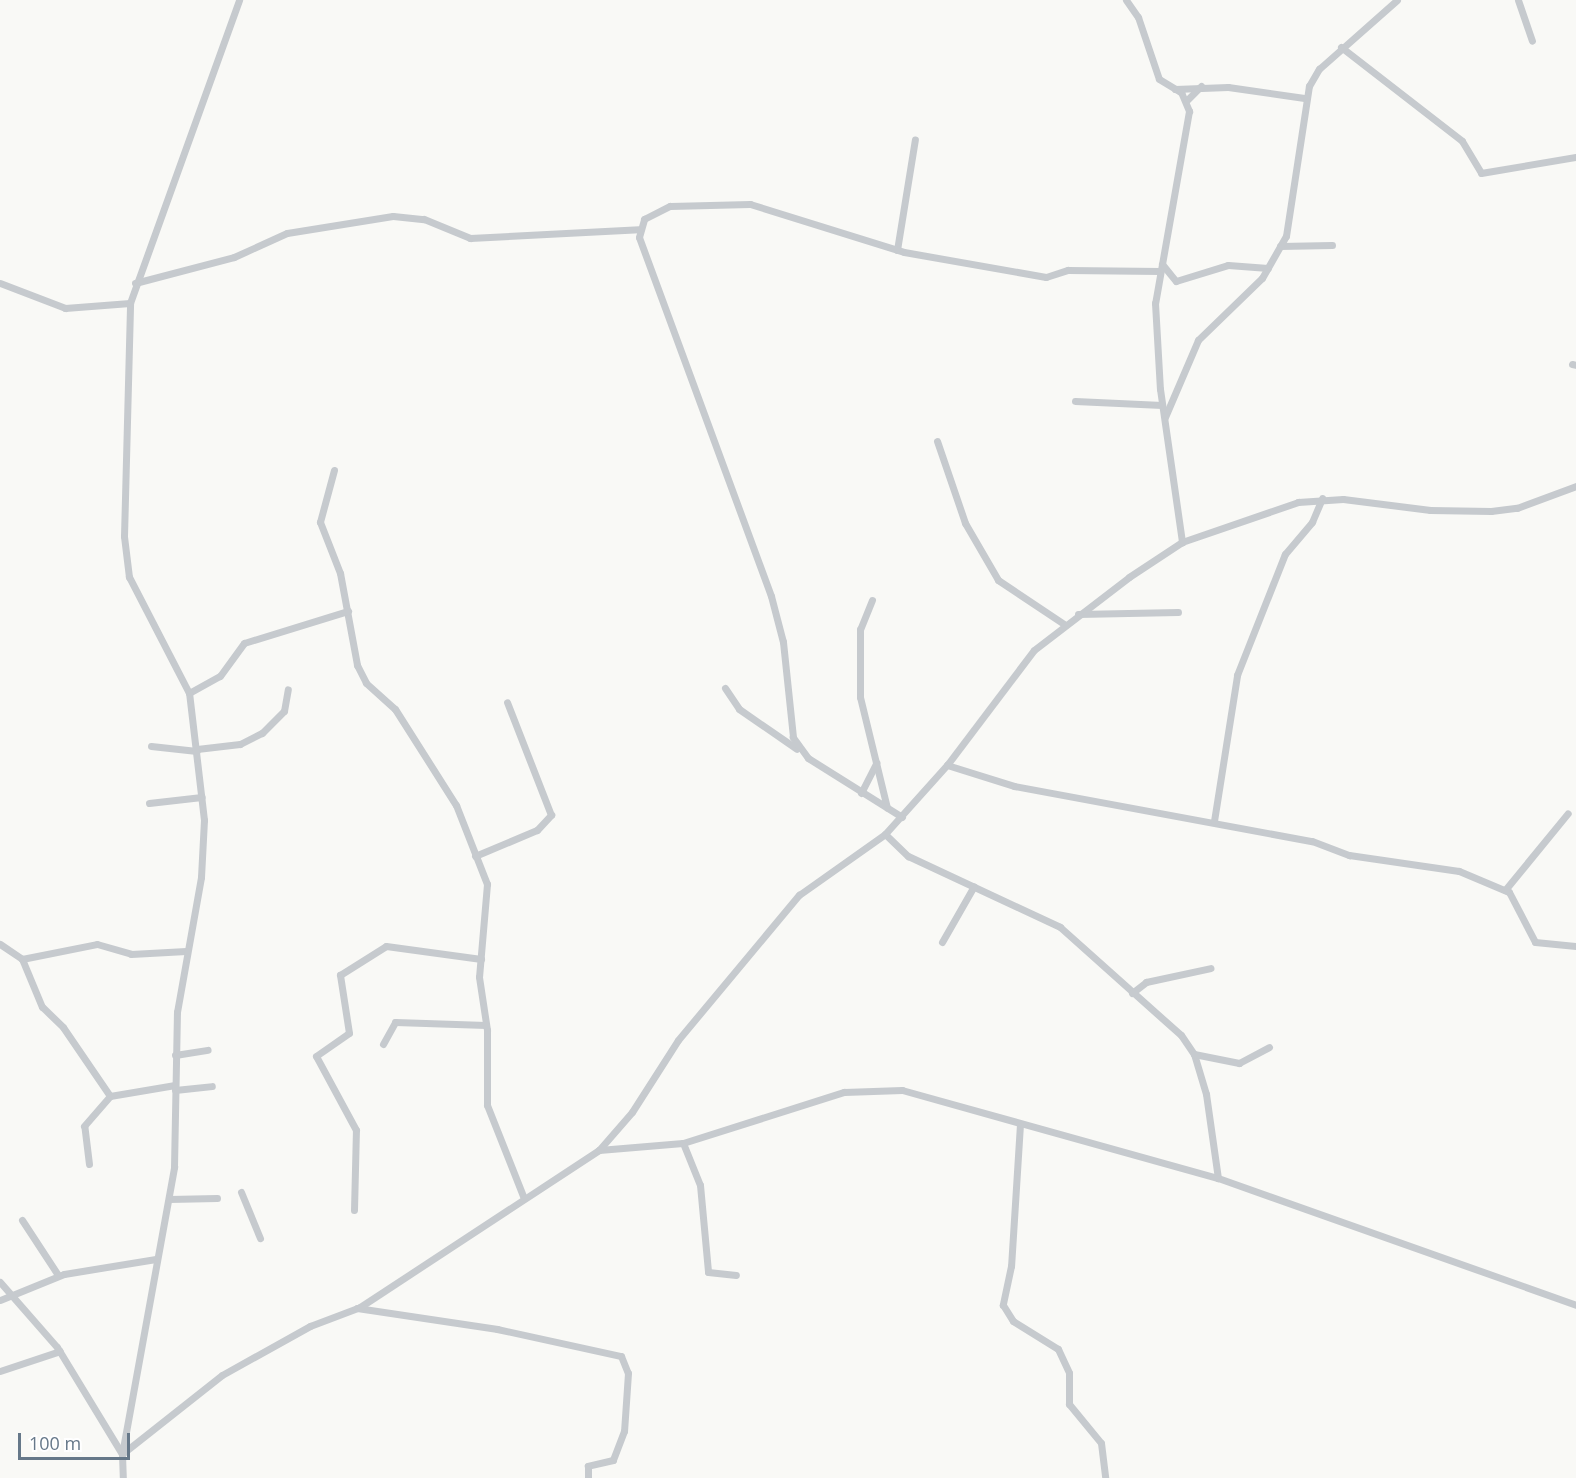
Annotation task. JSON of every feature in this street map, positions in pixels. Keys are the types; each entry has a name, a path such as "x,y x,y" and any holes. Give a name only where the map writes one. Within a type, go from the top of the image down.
{"street":[{"path":"123,1478 122,1454 156,1259 169,1199 178,1135 175,1055 186,951 202,868 202,797 189,693 129,577 125,514 130,303 135,283 199,122 238,0"},
{"path":"1126,0 1138,17 1159,79 1187,100"},
{"path":"1164,419 1198,340 1246,297 1268,268 1292,222 1304,98 1319,69 1387,4 1397,0"},
{"path":"1518,0 1532,41"},
{"path":"1341,47 1462,141 1481,173 1576,157"},
{"path":"1173,89 1201,86 1304,98"},
{"path":"1182,542 1162,405 1155,303 1188,127 1187,100 1201,86"},
{"path":"897,250 915,139"},
{"path":"800,750 790,725 783,642 771,596 639,229 644,219 670,206 750,204 897,250 1046,277 1068,270 1161,268 1176,281 1228,265 1268,268"},
{"path":"135,283 234,257 287,233 393,216 424,219 470,238 639,229"},
{"path":"1280,246 1332,245"},
{"path":"0,282 65,308 130,303"},
{"path":"1075,402 1162,405"},
{"path":"937,441 965,523 998,580 1064,624"},
{"path":"334,470 320,522 348,611 362,676 411,734 456,805 489,894 481,959 492,1127 523,1196"},
{"path":"122,1454 222,1375 310,1326 357,1308 523,1196 599,1150 632,1112 678,1040 799,895 885,834 902,817 947,765 1034,650 1077,614 1182,542 1322,498 1491,511 1517,508 1576,486"},
{"path":"1214,821 1241,664 1285,554 1312,522 1322,498"},
{"path":"872,600 862,615 859,670 876,764 887,808"},
{"path":"189,693 220,676 244,644 348,611"},
{"path":"1077,614 1178,612"},
{"path":"725,688 739,709 861,793 902,817"},
{"path":"151,746 197,750 240,744 262,733 284,711 288,689"},
{"path":"475,856 537,830 551,815 507,702"},
{"path":"861,793 876,764"},
{"path":"947,765 1014,786 1214,821 1326,844 1349,855 1459,871 1505,890 1522,909 1535,942 1576,946"},
{"path":"149,803 202,797"},
{"path":"1505,890 1568,813"},
{"path":"885,834 908,856 1060,927 1181,1035 1194,1054 1215,1131 1218,1178"},
{"path":"942,942 974,886"},
{"path":"0,944 22,959 42,1006 63,1027 110,1096"},
{"path":"22,959 97,944 131,954 186,951"},
{"path":"354,1210 356,1130 316,1056 350,1033 340,975 386,946 481,959"},
{"path":"1132,993 1146,982 1211,968"},
{"path":"382,1044 395,1022 486,1025"},
{"path":"1194,1054 1239,1064 1269,1047"},
{"path":"175,1055 208,1050"},
{"path":"89,1164 84,1126 110,1096 175,1087 212,1086"},
{"path":"599,1150 683,1143 844,1092 875,1089 902,1090 1218,1178 1576,1305"},
{"path":"1020,1124 1011,1266 1003,1305 1013,1321 1058,1349 1070,1373 1069,1404 1101,1443 1105,1478"},
{"path":"683,1143 700,1185 708,1272 736,1275"},
{"path":"241,1192 260,1238"},
{"path":"169,1199 217,1198"},
{"path":"22,1220 58,1275"},
{"path":"0,1300 11,1293 58,1275 156,1259"},
{"path":"0,1282 60,1351 122,1454"},
{"path":"357,1308 497,1329 621,1356 628,1373 624,1431 613,1460 588,1466 588,1478"},
{"path":"0,1371 60,1351"}]}
